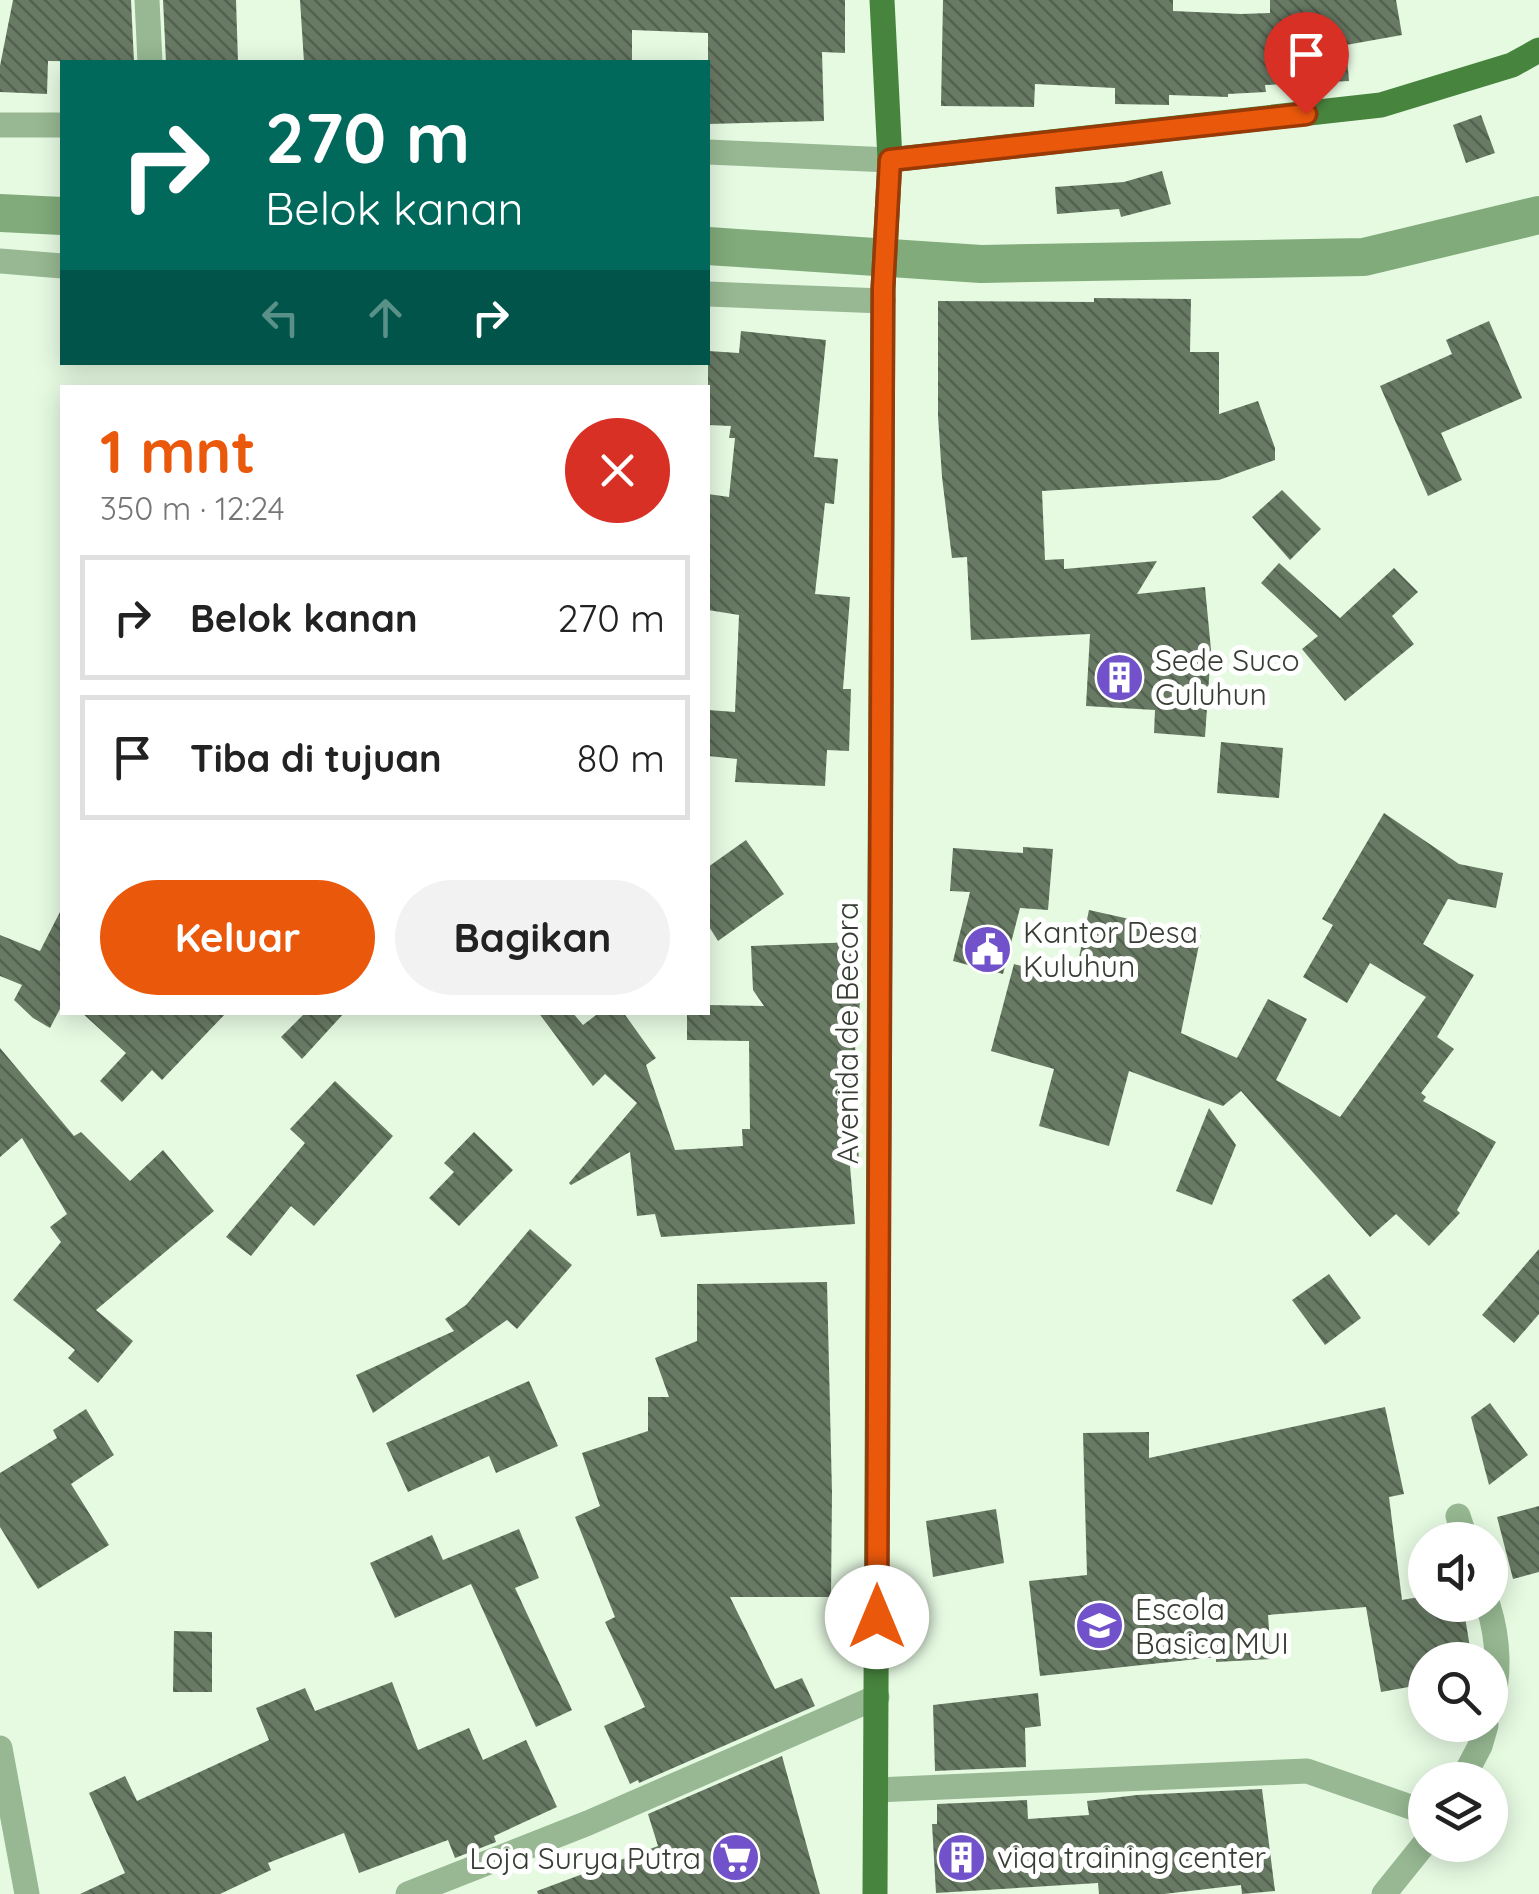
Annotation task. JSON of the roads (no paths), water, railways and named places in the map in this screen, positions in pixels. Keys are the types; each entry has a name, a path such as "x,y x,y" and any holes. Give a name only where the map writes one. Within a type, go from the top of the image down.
{"main road":[{"name":"Avenida de Becora","path":"875,1894 883,295 890,166 882,0"},
{"path":"890,166 1381,105 1512,65 1539,50"}],"street":[{"path":"147,0 150,60"},
{"path":"0,125 60,126"},
{"path":"710,152 890,166"},
{"path":"0,261 60,266"},
{"path":"710,294 883,295"},
{"path":"408,1894 588,1824 877,1697"},
{"path":"0,1748 27,1894"},
{"path":"876,1790 1307,1771 1408,1806"},
{"path":"1384,1894 1410,1862"}],"waterway":[{"path":"0,213 60,216"},
{"path":"710,246 981,264 1364,257 1539,215"}],"place":[{"name":"Sede Suco Culuhun","path":"1120,677"},
{"name":"Kantor Desa Kuluhun","path":"988,949"},
{"name":"Escola Basica MUI","path":"1100,1626"},
{"name":"viqa training center","path":"962,1857"},
{"name":"Loja Surya Putra","path":"736,1858"}]}
